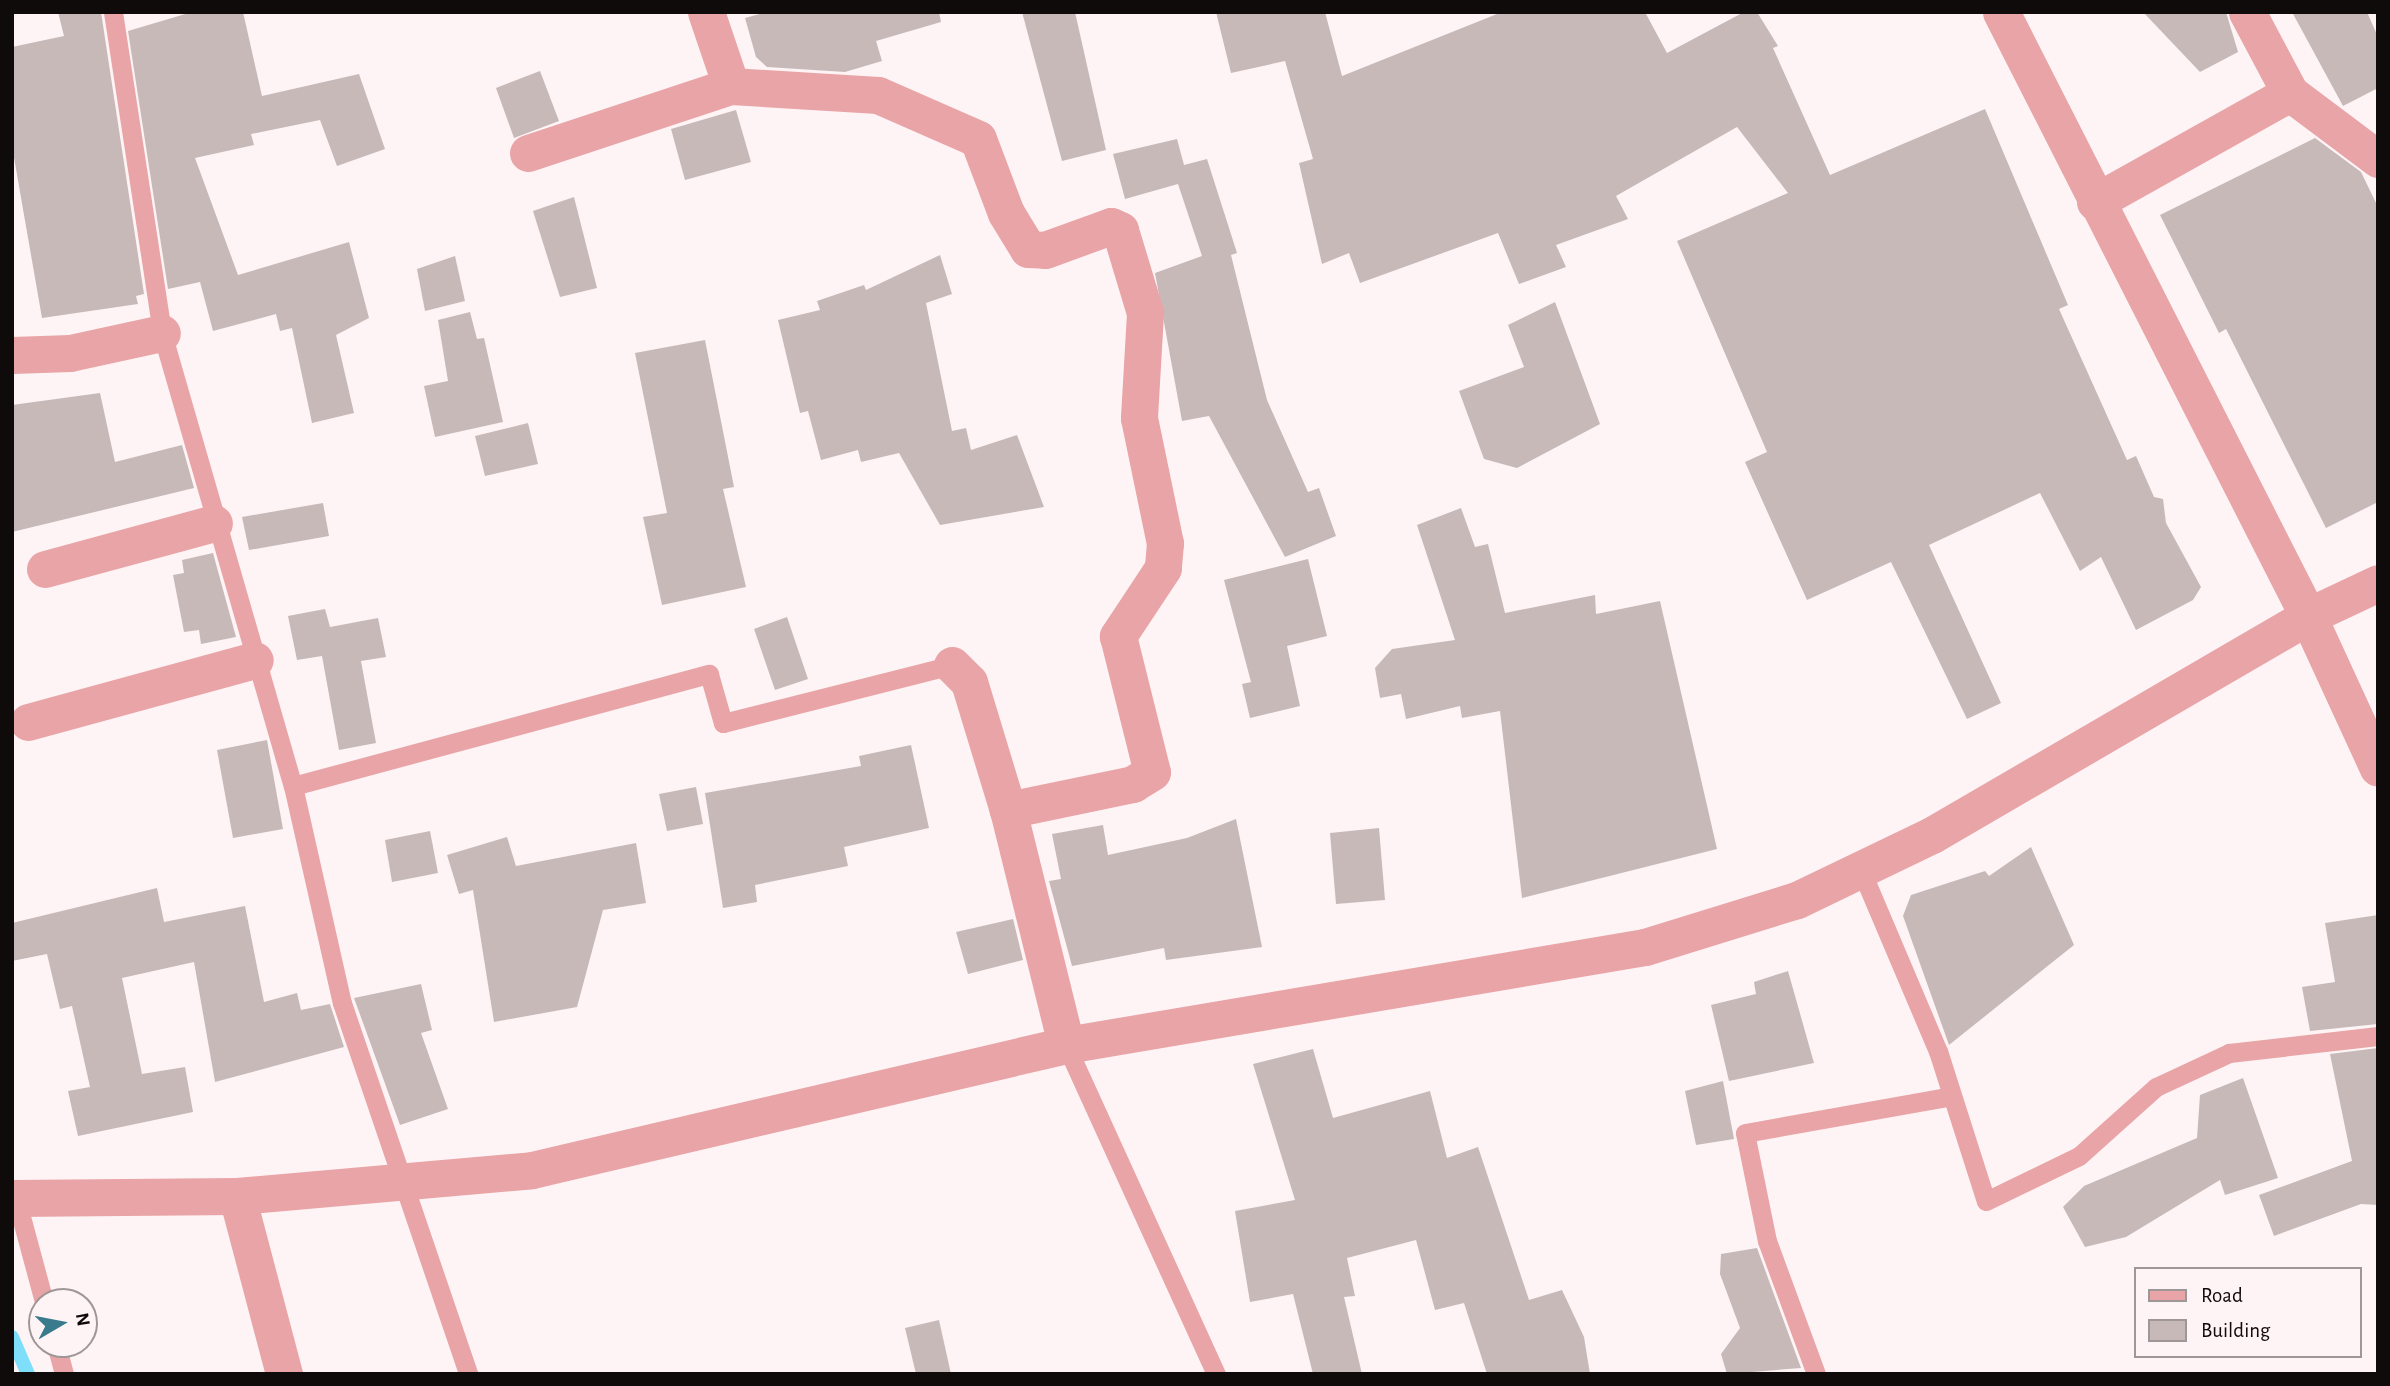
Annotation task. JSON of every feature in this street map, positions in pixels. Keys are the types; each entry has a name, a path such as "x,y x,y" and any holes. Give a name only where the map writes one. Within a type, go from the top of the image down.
{"street":[{"path":"706,12 731,86"},
{"path":"2001,12 2095,202 2308,616 2378,768"},
{"path":"2247,12 2290,93 2378,159"},
{"path":"528,153 731,86 878,95 978,139 1006,213 1028,249 1045,250 1111,226 1119,230 1145,313 1139,418 1165,544 1163,568 1118,636 1152,772 1133,784 1008,810"},
{"path":"2095,202 2290,93"},
{"path":"12,355 70,353 162,333"},
{"path":"45,569 214,523"},
{"path":"14,1198 237,1196 532,1170 1066,1045 1645,947 1797,900 1932,835 2308,616 2378,583"},
{"path":"28,722 255,660"},
{"path":"952,665 969,682 1008,810 1066,1045"},
{"path":"237,1196 284,1374"}],"lane":[{"path":"113,12 162,333 214,523 293,786 342,1003 468,1374"},
{"path":"293,786 709,674 723,723 952,665"},
{"path":"1861,870 1952,1096 1986,1201 2078,1156 2156,1087 2229,1053 2378,1036"},
{"path":"1066,1045 1216,1374"},
{"path":"1816,1374 1767,1241 1745,1133 1952,1096"},
{"path":"14,1198 40,1288"}],"building":[{"path":"58,12 101,12 144,294 136,296 138,304 42,318 12,146 12,47 64,36"},
{"path":"192,12 243,12 262,96 359,74 385,149 337,166 320,120 251,134 254,145 195,158 238,275 349,242 369,318 336,335 354,413 312,423 292,328 280,331 276,314 213,331 200,282 168,289 128,31"},
{"path":"767,12 939,12 941,22 876,41 882,61 845,72 767,67 756,57 745,18"},
{"path":"1022,12 1075,12 1106,150 1062,161"},
{"path":"1216,12 1325,12 1342,76 1502,12 1645,12 1667,53 1744,12 1757,12 1778,46 1773,48 1830,175 1985,109 2068,305 2059,309 2127,460 2136,456 2154,497 2163,499 2166,523 2201,587 2193,600 2136,630 2101,557 2080,571 2040,493 1929,545 2001,703 1967,719 1891,562 1807,600 1745,462 1767,452 1677,241 1788,193 1737,127 1616,196 1628,219 1556,245 1566,267 1519,284 1498,233 1360,283 1349,253 1322,264 1299,163 1313,159 1285,61 1231,73"},
{"path":"2143,12 2226,12 2238,52 2200,72"},
{"path":"2292,12 2367,12 2378,37 2378,88 2343,106"},
{"path":"540,71 559,121 514,138 496,88"},
{"path":"736,110 751,162 685,180 671,129"},
{"path":"2315,138 2361,172 2378,207 2378,502 2326,528 2226,329 2219,333 2160,215"},
{"path":"1177,139 1184,165 1207,159 1237,253 1231,255 1267,400 1308,492 1319,488 1336,536 1285,557 1209,416 1182,421 1155,273 1202,256 1178,184 1125,199 1113,154"},
{"path":"574,197 597,288 560,297 533,211"},
{"path":"940,255 952,294 926,303 952,431 966,428 971,450 1017,435 1044,507 940,525 899,453 861,462 858,450 821,460 808,411 800,413 778,320 820,310 817,301 864,285 866,290"},
{"path":"455,256 465,301 425,311 417,269"},
{"path":"1555,302 1600,424 1517,468 1484,459 1459,391 1524,367 1508,325"},
{"path":"470,312 477,339 484,338 503,422 435,437 424,386 448,381 438,320"},
{"path":"705,340 734,487 723,489 746,587 662,605 643,517 667,513 635,353"},
{"path":"100,393 115,462 182,445 194,488 12,532 12,405"},
{"path":"528,423 538,464 485,476 475,436"},
{"path":"323,503 329,536 249,550 242,517"},
{"path":"1461,508 1475,547 1488,544 1505,613 1595,595 1596,614 1660,601 1717,849 1522,898 1500,711 1462,718 1460,706 1406,719 1401,694 1380,698 1375,668 1392,649 1455,640 1417,525"},
{"path":"213,553 236,637 201,644 199,630 184,632 173,575 184,573 182,560"},
{"path":"1308,559 1327,636 1287,646 1300,706 1250,718 1242,684 1251,682 1224,580"},
{"path":"325,609 330,627 378,618 386,657 361,661 376,743 339,750 322,656 297,660 288,616"},
{"path":"787,617 808,679 775,690 754,629"},
{"path":"267,740 283,829 233,838 217,750"},
{"path":"911,745 929,828 844,847 848,866 755,885 757,902 723,908 705,793 861,766 859,756"},
{"path":"696,787 703,824 667,831 659,794"},
{"path":"1236,819 1262,947 1166,960 1164,948 1072,966 1049,881 1061,879 1052,834 1103,825 1108,855 1187,838"},
{"path":"1379,828 1385,900 1336,904 1330,833"},
{"path":"430,831 438,873 392,882 385,840"},
{"path":"507,837 516,866 636,843 646,903 603,910 577,1007 494,1022 473,890 459,894 447,855"},
{"path":"2031,847 2074,945 1949,1045 1903,916 1911,895 1985,871 1989,876"},
{"path":"157,888 164,922 245,906 264,1002 297,993 301,1010 330,1004 344,1047 215,1082 194,962 122,978 142,1074 185,1067 193,1112 78,1136 68,1091 90,1087 72,1006 60,1009 47,954 12,961 12,923"},
{"path":"2378,915 2378,1024 2310,1031 2302,987 2335,982 2325,923"},
{"path":"1013,919 1023,960 968,974 956,932"},
{"path":"1788,971 1814,1063 1729,1081 1711,1005 1756,994 1754,982"},
{"path":"421,984 432,1030 421,1033 448,1109 400,1125 354,998"},
{"path":"2378,1048 2378,1205 2361,1204 2274,1236 2259,1195 2352,1161 2330,1054"},
{"path":"1313,1049 1333,1118 1430,1091 1447,1158 1478,1147 1529,1300 1562,1290 1584,1337 1590,1374 1487,1374 1464,1303 1435,1310 1416,1240 1347,1258 1355,1296 1344,1297 1362,1374 1313,1374 1293,1294 1250,1302 1235,1211 1295,1200 1253,1064"},
{"path":"2243,1078 2278,1178 2225,1195 2220,1180 2126,1237 2085,1247 2063,1207 2084,1186 2197,1138 2200,1095"},
{"path":"1723,1081 1734,1139 1696,1145 1685,1091"},
{"path":"1757,1248 1801,1368 1727,1374 1721,1354 1740,1328 1720,1274 1721,1254"},
{"path":"939,1320 951,1374 916,1374 905,1328"}],"waterway":[{"path":"12,1337 28,1374"}]}
